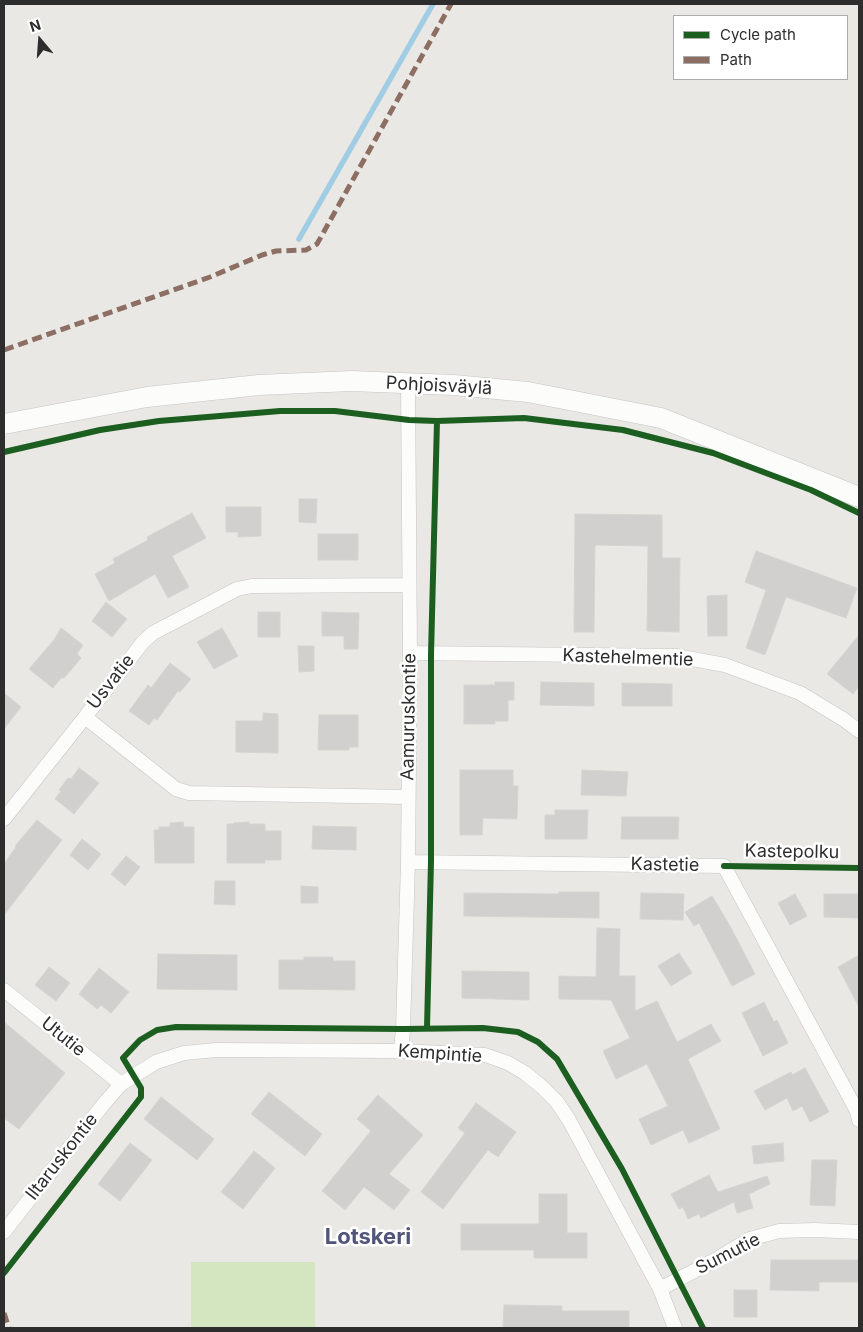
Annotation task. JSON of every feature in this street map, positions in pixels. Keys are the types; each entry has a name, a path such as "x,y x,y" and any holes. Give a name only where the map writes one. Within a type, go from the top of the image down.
{"main road":[{"name":"Pohjoisväylä","path":"4,424 147,397 240,387 351,381 408,383 528,392 661,418 859,497"}],"street":[{"name":"Aamuruskontie","path":"401,1051 408,862 410,455 408,383"},
{"name":"Usvatie","path":"407,797 189,793 176,789 85,717 143,642 153,633 237,589 252,586 409,584"},
{"name":"Kastehelmentie","path":"410,653 676,656 725,665 800,693 859,731"},
{"path":"4,819 85,717"},
{"name":"Kastetie","path":"408,862 724,866 852,1102 859,1120"},
{"name":"Ututie","path":"4,990 122,1084"},
{"name":"Kempintie","path":"122,1084 156,1062 184,1053 216,1050 401,1051 485,1055 508,1064 525,1073 542,1087 557,1102 569,1120 660,1289 675,1328"},
{"name":"Iltaruskontie","path":"4,1232 102,1106 122,1084"},
{"name":"Sumutie","path":"660,1289 715,1260 750,1238 779,1231 859,1232"}],"green space":[{"path":"191,1262 315,1262 315,1328 191,1328"}],"building":[{"path":"299,499 317,499 316,523 299,522"},
{"path":"226,507 261,507 261,536 238,537 238,532 226,532"},
{"path":"192,513 206,538 172,556 189,587 168,598 155,574 109,601 95,574 115,563 113,559 148,540 147,537"},
{"path":"575,514 662,515 662,558 680,558 679,632 647,631 648,546 595,545 594,632 574,632"},
{"path":"318,534 358,534 358,560 318,560"},
{"path":"756,551 857,588 846,618 786,597 765,655 746,648 766,590 745,582"},
{"path":"727,595 727,636 708,636 707,596"},
{"path":"106,602 127,619 112,637 92,621"},
{"path":"258,612 280,612 280,637 258,637"},
{"path":"322,612 359,613 358,649 344,649 344,636 322,636"},
{"path":"61,628 83,645 77,654 81,658 53,688 29,669 54,640"},
{"path":"222,628 238,656 214,669 197,642"},
{"path":"859,635 859,686 853,694 827,674"},
{"path":"298,646 314,646 314,671 299,672"},
{"path":"170,663 191,679 180,692 178,691 157,720 154,718 149,725 129,711 148,685 151,688"},
{"path":"495,682 514,682 514,700 508,700 508,721 495,721 495,724 464,724 464,685 495,685"},
{"path":"541,682 594,683 594,706 540,705"},
{"path":"622,683 672,684 672,706 622,706"},
{"path":"4,693 21,707 4,729"},
{"path":"263,713 278,714 278,753 236,752 236,721 263,721"},
{"path":"319,715 358,715 358,747 349,747 349,750 318,750"},
{"path":"79,768 99,783 74,814 55,799 68,778 71,779"},
{"path":"460,770 513,770 513,786 518,786 517,819 483,818 482,835 460,835"},
{"path":"582,770 628,772 626,796 581,795"},
{"path":"555,810 588,810 587,839 545,839 545,815 555,815"},
{"path":"622,817 679,817 678,839 621,839"},
{"path":"37,820 62,840 4,915 4,864 15,846"},
{"path":"183,822 184,827 194,827 194,863 155,863 154,830 159,830 159,827 170,827 170,823"},
{"path":"249,822 249,824 265,824 265,831 281,831 281,860 265,860 265,863 227,863 227,824"},
{"path":"313,826 356,827 356,850 312,849"},
{"path":"82,839 101,854 88,870 70,855"},
{"path":"126,856 140,867 125,886 111,874"},
{"path":"215,881 235,881 235,905 214,904"},
{"path":"301,886 318,887 318,903 301,903"},
{"path":"559,892 599,892 599,918 464,916 464,893 559,894"},
{"path":"641,893 684,894 683,920 640,919"},
{"path":"795,894 807,916 790,925 778,903"},
{"path":"824,894 858,894 858,918 824,917"},
{"path":"712,896 755,974 732,986 699,923 694,926 685,912"},
{"path":"597,928 620,929 619,976 635,976 635,1011 657,1001 677,1042 711,1024 721,1041 688,1059 720,1129 689,1143 683,1130 651,1145 639,1119 668,1106 647,1064 616,1079 603,1051 630,1038 611,1000 559,999 559,976 596,977"},
{"path":"679,953 692,973 671,986 658,966"},
{"path":"158,954 237,955 237,990 157,989"},
{"path":"859,955 859,1007 838,967"},
{"path":"304,957 333,957 333,961 355,961 355,990 279,989 279,960 304,960"},
{"path":"49,967 70,983 56,1001 35,985"},
{"path":"99,968 129,992 111,1013 101,1005 97,1009 79,994"},
{"path":"462,971 529,972 529,1000 462,998"},
{"path":"764,1002 774,1022 777,1020 788,1043 763,1056 742,1013"},
{"path":"4,1022 65,1073 19,1129 4,1118"},
{"path":"805,1068 829,1112 810,1122 802,1106 793,1111 787,1098 765,1110 754,1091 791,1072 792,1075"},
{"path":"269,1092 322,1134 305,1156 251,1114"},
{"path":"378,1095 423,1135 389,1174 410,1190 394,1210 364,1187 345,1210 322,1191 371,1131 357,1119"},
{"path":"161,1097 214,1139 197,1160 144,1119"},
{"path":"476,1103 516,1132 498,1157 488,1150 443,1209 421,1192 465,1133 458,1128"},
{"path":"130,1143 152,1160 120,1201 98,1184"},
{"path":"783,1143 784,1161 754,1164 752,1146"},
{"path":"254,1151 275,1168 243,1209 221,1192"},
{"path":"812,1160 837,1160 835,1206 810,1205"},
{"path":"709,1175 718,1192 767,1176 770,1184 749,1194 753,1208 737,1213 734,1202 701,1218 699,1214 688,1219 683,1207 679,1209 671,1194"},
{"path":"539,1194 567,1194 567,1233 587,1233 587,1258 534,1258 534,1250 461,1250 461,1224 539,1224"},
{"path":"771,1260 859,1260 859,1282 819,1282 819,1291 770,1290"},
{"path":"734,1290 757,1290 757,1317 734,1317"},
{"path":"504,1305 562,1306 562,1311 629,1311 629,1328 503,1328"}],"waterway":[{"path":"299,239 433,4"}],"marked path":[{"path":"4,350 210,277 262,255 276,251 306,250 317,244 451,4"},
{"path":"4,1313 9,1328"}],"cycle path":[{"path":"4,452 100,430 159,421 280,411 335,411 409,420 437,421 431,654 431,861 427,1028"},
{"path":"437,421 524,418 623,430 713,453 811,490 859,513"},
{"name":"Kastepolku","path":"724,866 859,868"},
{"path":"4,1273 141,1097 141,1088 123,1058 140,1040 157,1030 176,1027 483,1028 518,1032 538,1042 557,1059 622,1169 703,1328"}],"district":[{"name":"Lotskeri","path":"368,1237"}]}
